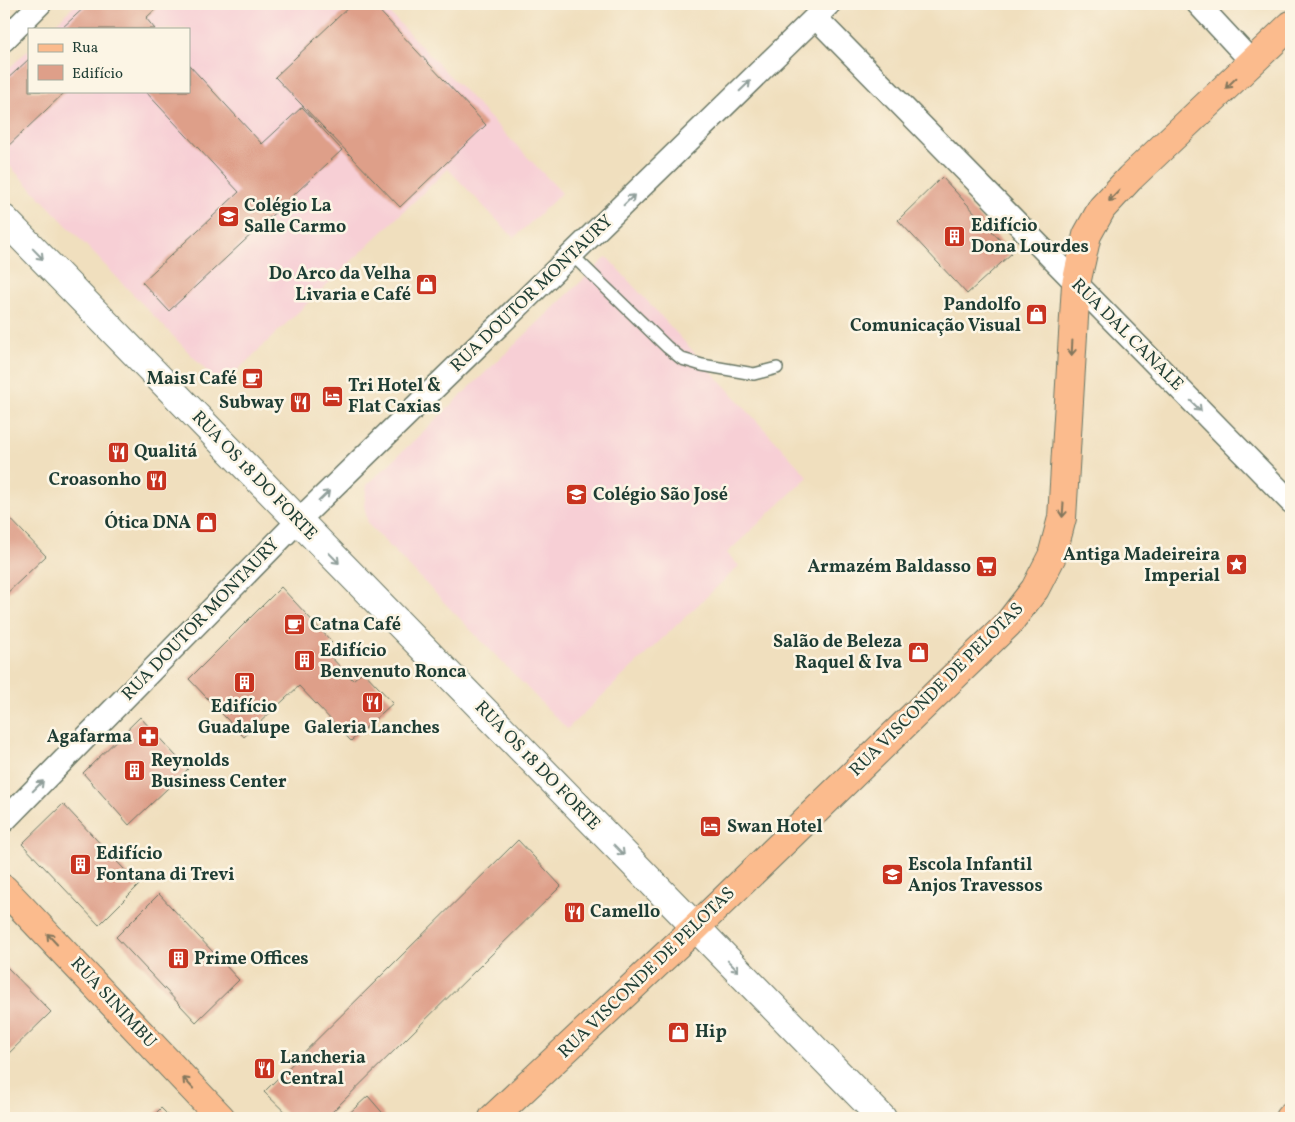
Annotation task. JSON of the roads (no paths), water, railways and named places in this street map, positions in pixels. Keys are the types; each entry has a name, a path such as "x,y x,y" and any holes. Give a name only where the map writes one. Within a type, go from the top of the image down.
{"main road":[{"name":"RUA VISCONDE DE PELOTAS","path":"493,1118 695,928 1008,624 1035,589 1052,556 1062,518 1076,284 1087,235 1102,208 1130,178 1291,25"},
{"name":"RUA SINIMBU","path":"4,889 221,1118"}],"street":[{"path":"4,40 40,4"},
{"path":"1198,4 1252,62"},
{"name":"RUA DOUTOR MONTAURY","path":"4,821 298,521 823,11"},
{"name":"RUA DAL CANALE","path":"823,11 1076,284 1291,502"},
{"name":"RUA OS 18 DO FORTE","path":"4,219 882,1118"}],"lane":[{"path":"572,255 667,347 682,358 702,365 754,374 777,368"}],"place":[{"name":"Colégio La Salle Carmo","path":"228,216"},
{"name":"Edifício Dona Lourdes","path":"955,236"},
{"name":"Do Arco da Velha Livaria e Café","path":"427,284"},
{"name":"Pandolfo Comunicação Visual","path":"1037,315"},
{"name":"Mais1 Café","path":"253,379"},
{"name":"Tri Hotel & Flat Caxias","path":"332,396"},
{"name":"Subway","path":"300,403"},
{"name":"Qualitá","path":"118,452"},
{"name":"Croasonho","path":"157,480"},
{"name":"Colégio São José","path":"577,495"},
{"name":"Ótica DNA","path":"207,523"},
{"name":"Antiga Madeireira Imperial","path":"1236,565"},
{"name":"Armazém Baldasso","path":"987,567"},
{"name":"Catna Café","path":"294,625"},
{"name":"Salão de Beleza Raquel & Iva","path":"918,652"},
{"name":"Edifício Benvenuto Ronca","path":"304,661"},
{"name":"Edifício Guadalupe","path":"244,682"},
{"name":"Galeria Lanches","path":"372,703"},
{"name":"Agafarma","path":"148,737"},
{"name":"Reynolds Business Center","path":"135,771"},
{"name":"Swan Hotel","path":"711,827"},
{"name":"Edifício Fontana di Trevi","path":"80,864"},
{"name":"Escola Infantil Anjos Travessos","path":"892,875"},
{"name":"Camello","path":"574,912"},
{"name":"Prime Offices","path":"178,959"},
{"name":"Hip","path":"679,1032"},
{"name":"Lancheria Central","path":"264,1068"}]}
